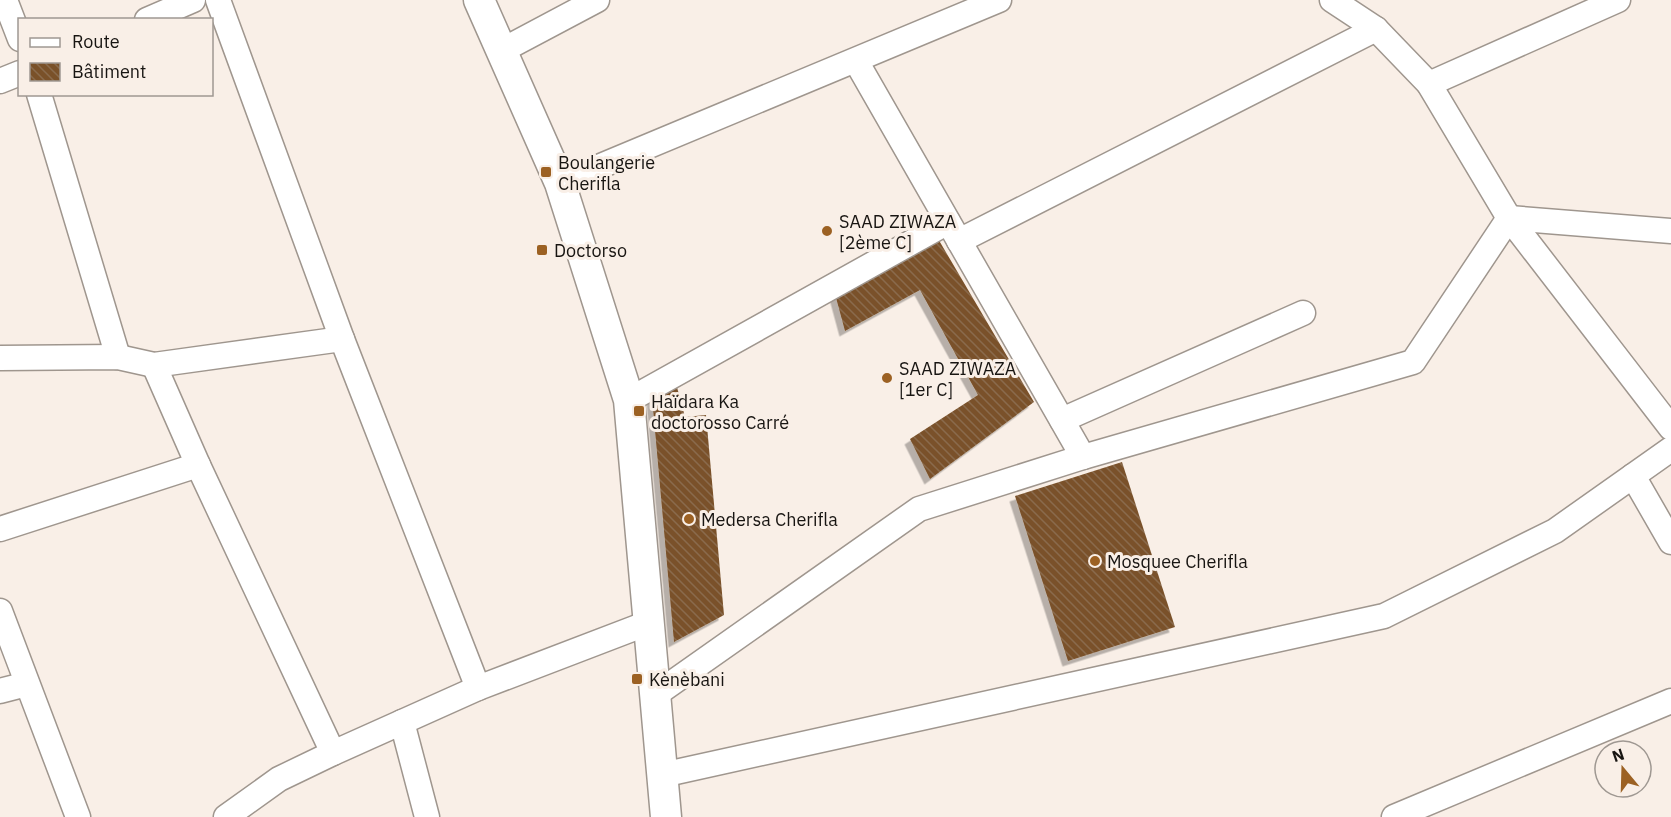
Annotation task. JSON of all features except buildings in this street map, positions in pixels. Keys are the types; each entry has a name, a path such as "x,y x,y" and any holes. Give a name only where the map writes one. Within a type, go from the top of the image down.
{"street":[{"path":"5,0 18,34"},
{"path":"152,18 193,0"},
{"path":"218,0 342,339 478,688"},
{"path":"479,0 560,183 629,400 666,817"},
{"path":"501,51 597,0"},
{"path":"1332,0 1376,28 1429,84 1509,218 1671,428"},
{"path":"1429,84 1618,0"},
{"path":"560,183 856,61 987,3"},
{"path":"629,400 953,231 1376,28"},
{"path":"856,61 1083,457"},
{"path":"0,81 18,74"},
{"path":"40,96 118,357"},
{"path":"1509,218 1671,231"},
{"path":"655,695 919,509 1083,457 1413,362 1509,218"},
{"path":"1062,420 1303,313"},
{"path":"0,358 118,357 154,365 342,339"},
{"path":"154,365 198,465 333,753"},
{"path":"662,775 1384,616 1555,531 1671,449"},
{"path":"0,529 198,465"},
{"path":"1633,476 1671,542"},
{"path":"0,611 78,817"},
{"path":"226,817 279,779 333,753 478,688 648,623"},
{"path":"0,691 27,684"},
{"path":"1395,817 1671,701"},
{"path":"402,722 428,817"}],"place":[{"name":"Boulangerie Cherifla","path":"546,172"},
{"name":"SAAD ZIWAZA [2ème C]","path":"827,231"},
{"name":"Doctorso","path":"542,250"},
{"name":"SAAD ZIWAZA [1er C]","path":"887,378"},
{"name":"Haïdara Ka doctorosso Carré","path":"639,411"},
{"name":"Medersa Cherifla","path":"689,519"},
{"name":"Mosquee Cherifla","path":"1095,561"},
{"name":"Kènèbani","path":"637,679"}]}
